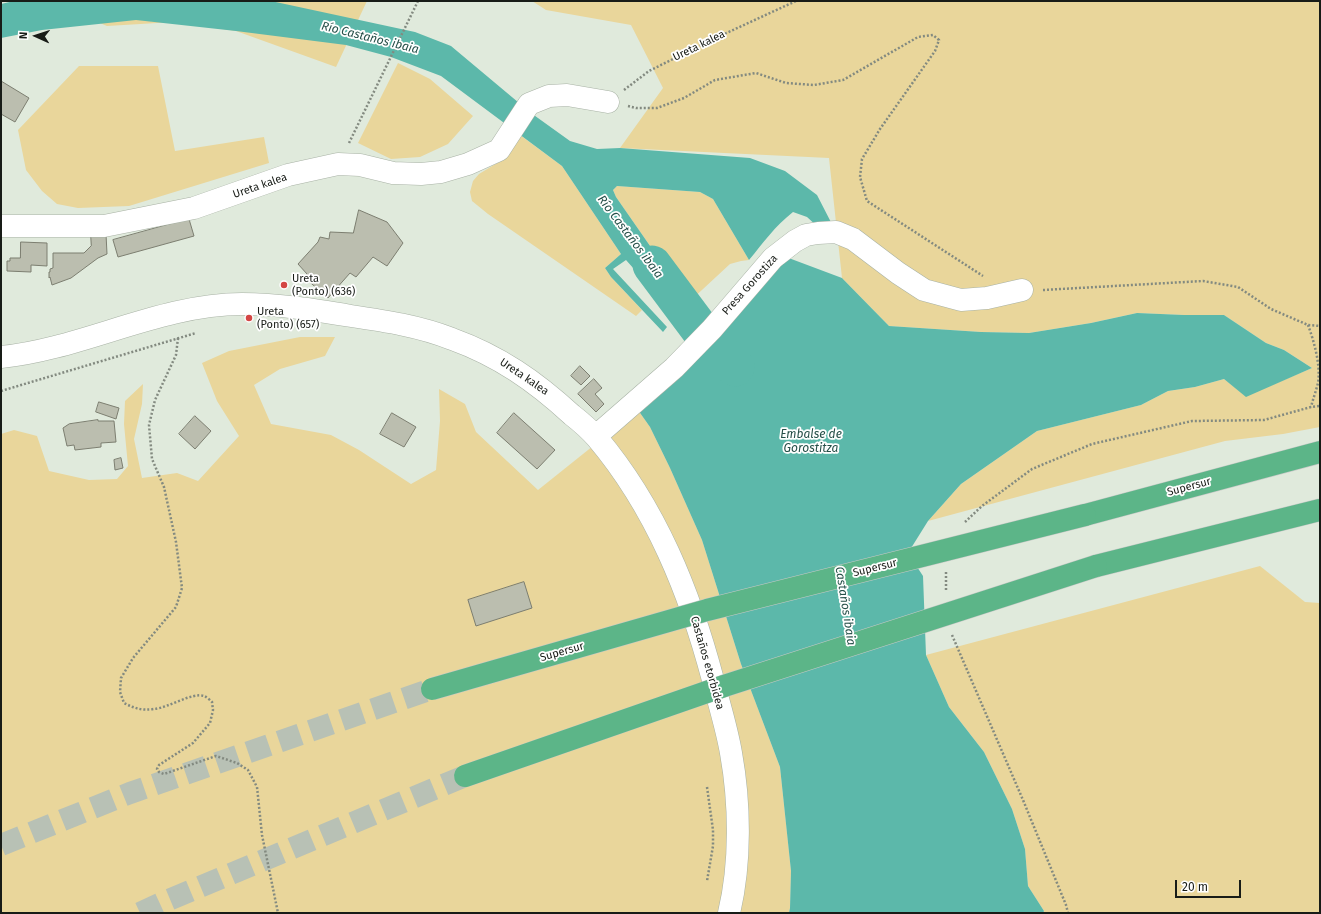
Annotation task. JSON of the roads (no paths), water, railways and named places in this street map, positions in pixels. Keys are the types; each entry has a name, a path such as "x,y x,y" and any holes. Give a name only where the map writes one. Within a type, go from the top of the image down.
{"highway":[{"name":"Supersur","path":"432,689 707,610 1086,515 1320,452"},
{"path":"465,776 724,686 1096,566 1320,510"}],"street":[{"name":"Ureta kalea","path":"1,226 104,226 194,208 288,176 338,164 360,165 393,173 421,174 441,172 468,164 499,150 529,104 549,96 567,95 608,102"},
{"name":"Presa Gorostiza","path":"596,436 674,368 712,329 773,258 795,241 806,235 836,232 853,239 898,273 924,290 961,300 987,298 1022,290"},
{"name":"Ureta kalea","path":"1,357 49,348 182,311 241,304 300,308 397,323 451,338 494,357 522,374 549,393 596,436"},
{"name":"Castaños etorbidea","path":"596,436 631,482 659,531 681,583 701,637 731,752 736,796 738,829 736,864 729,913"}],"water":[{"path":"14,1 271,1 415,32 451,46 531,113 570,141 597,149 620,148 750,158 785,171 817,195 836,232 818,227 807,217 793,212 764,241 749,260 713,199 700,192 617,186 613,190 616,197 689,302 676,316 626,260 613,269 667,327 663,332 611,277 605,268 621,254 562,166 441,76 391,57 346,45 136,20 42,30 1,38 1,4"},
{"name":"Embalse de Gorostitza","path":"786,257 842,278 889,326 981,332 1029,333 1091,323 1137,313 1224,315 1266,343 1284,350 1312,368 1246,397 1224,379 1195,387 1168,391 1141,405 1037,431 961,484 928,521 908,553 923,576 926,655 949,707 984,752 1012,809 1025,849 1028,886 1044,911 1043,913 789,913 791,871 780,767 741,664 702,540 650,427 638,410"}],"waterway":[{"name":"Río Castaños ibaia","path":"652,265 711,344 735,367"}],"tunnel":[{"path":"1,845 130,793 432,689"},
{"path":"140,913 465,776"}],"place":[{"name":"Ureta (Ponto) (636)","path":"284,285"},
{"name":"Ureta (Ponto) (657)","path":"249,318"}],"water label":[{"name":"Castaños ibaia","path":"845,606"}]}
